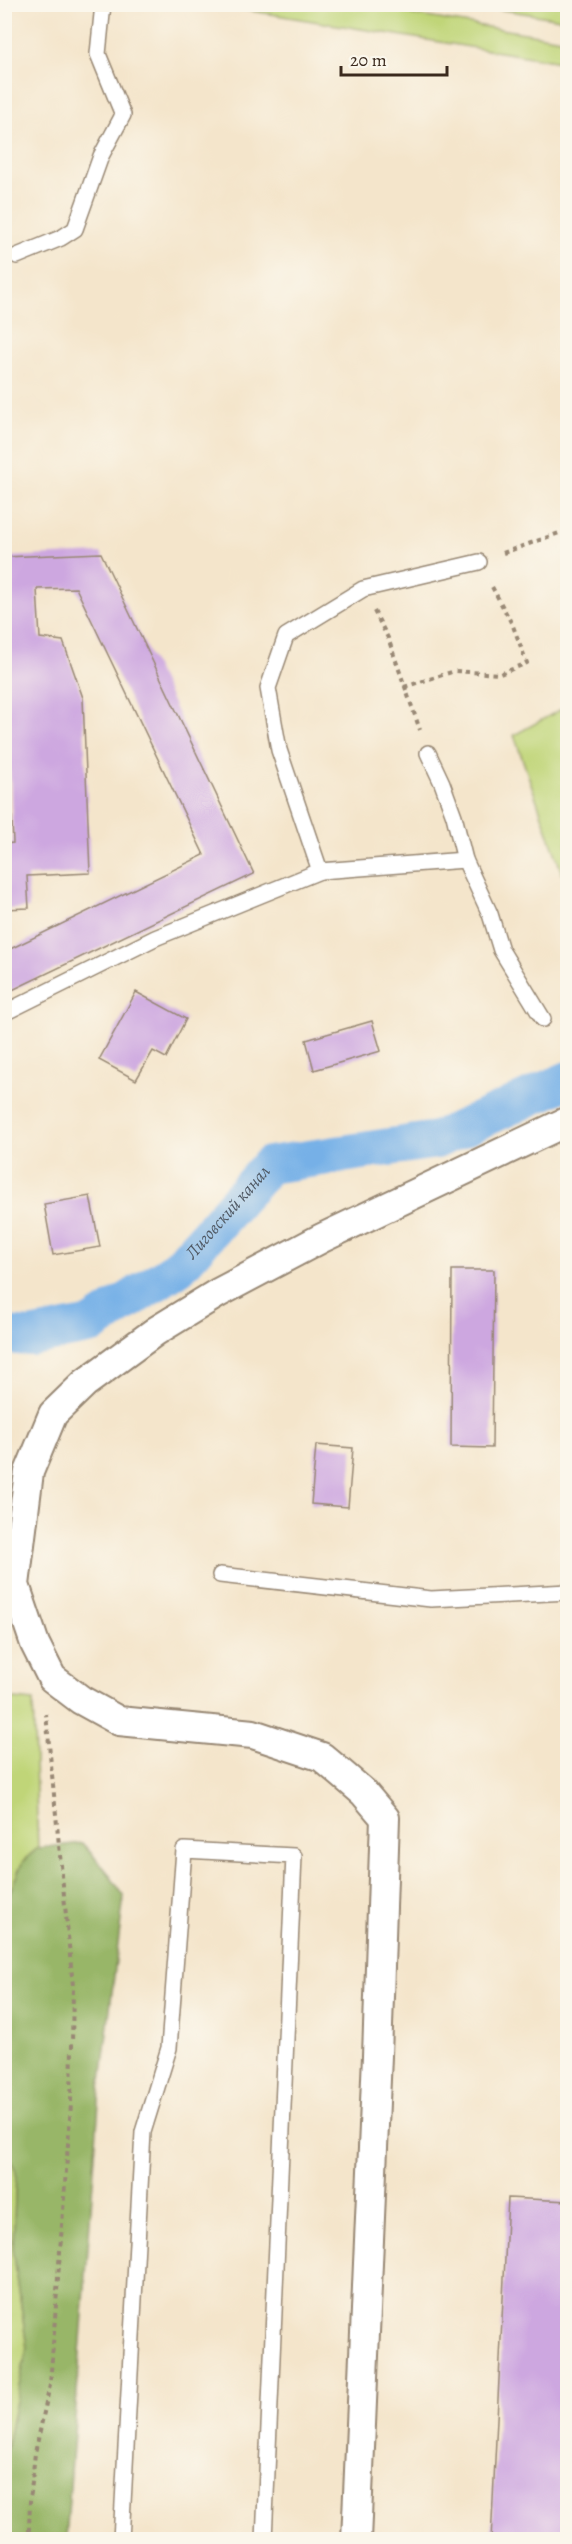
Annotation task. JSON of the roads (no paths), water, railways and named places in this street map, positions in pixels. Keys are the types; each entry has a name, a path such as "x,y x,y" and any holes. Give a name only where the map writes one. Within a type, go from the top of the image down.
{"street":[{"path":"356,2540 377,2067 385,1818 363,1792 322,1757 253,1734 119,1721 81,1700 52,1678 35,1644 15,1585 29,1472 53,1414 85,1383 156,1331 219,1293 322,1238 567,1121"}],"lane":[{"path":"17,256 61,238 75,229 101,156 123,115 98,54 103,4"},
{"path":"321,872 279,750 268,688 286,636 363,589 479,562"},
{"path":"428,753 454,816 465,860 490,914 501,950 543,1019"},
{"path":"4,1013 155,938 321,872 465,860"},
{"path":"220,1575 431,1599 567,1592"},
{"path":"121,2540 143,2132 169,2048 184,1850 294,1856 264,2540"}],"waterway":[{"name":"Лиговский канал","path":"4,1335 31,1337 92,1325 179,1267 269,1165 436,1140 568,1080"}]}
